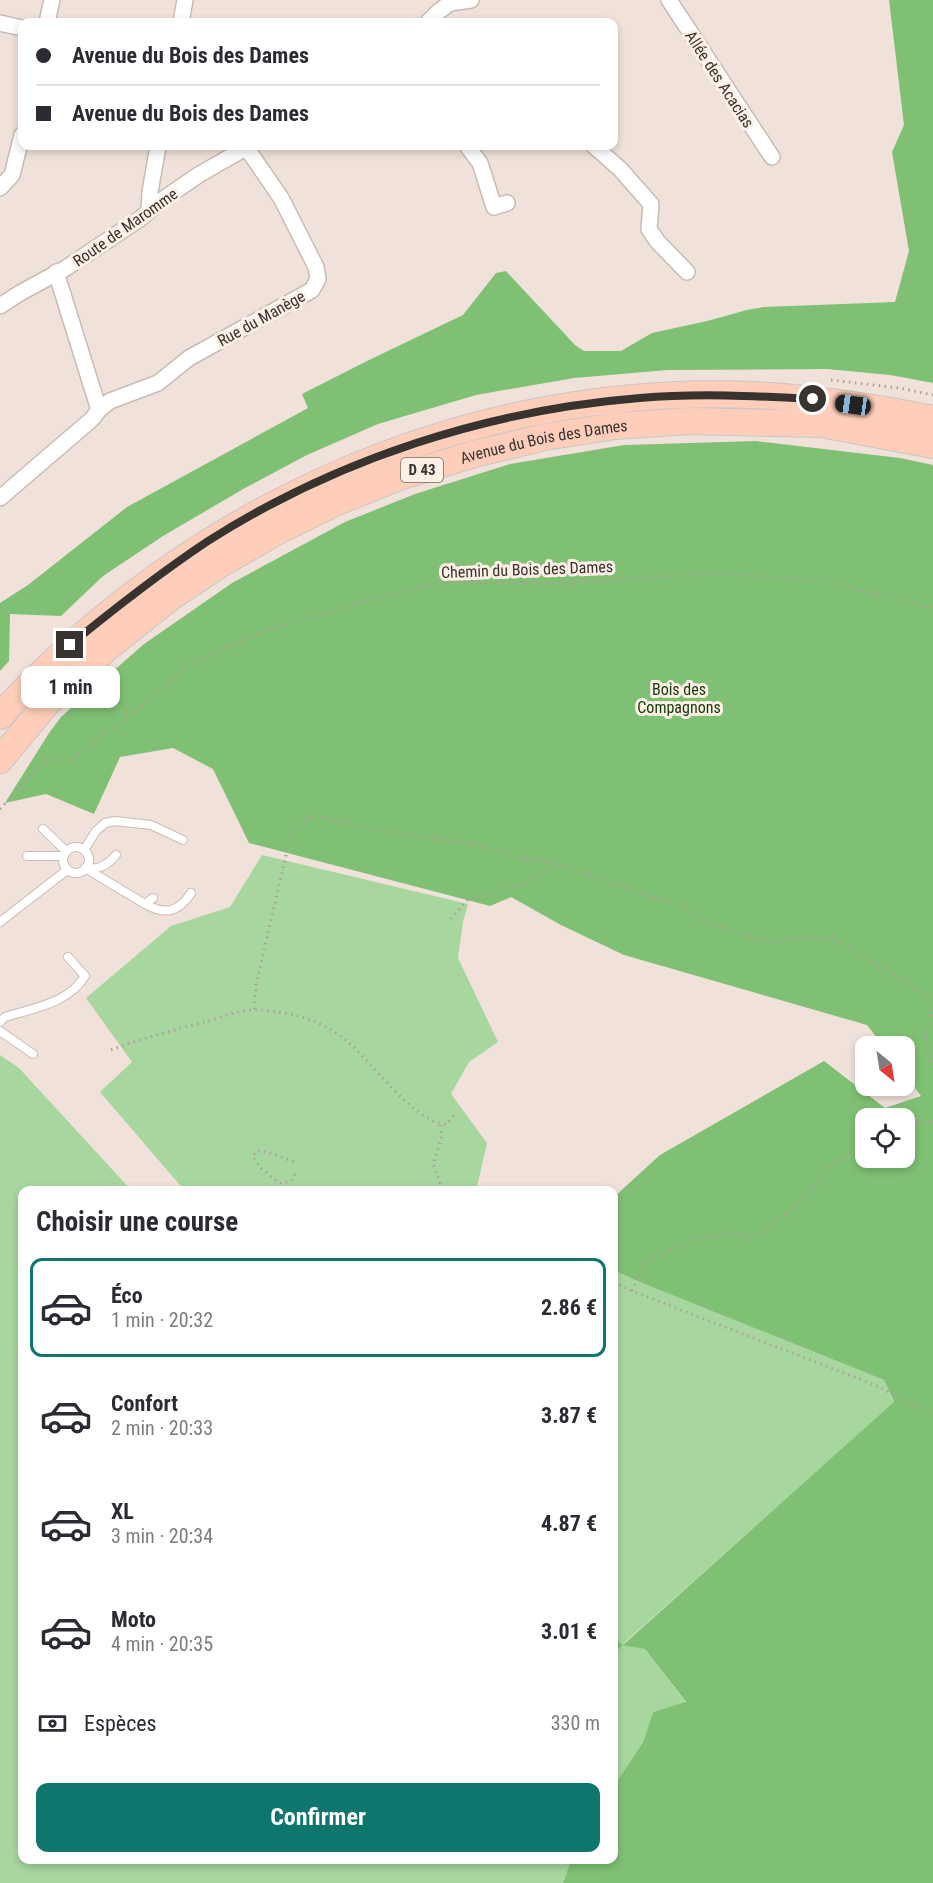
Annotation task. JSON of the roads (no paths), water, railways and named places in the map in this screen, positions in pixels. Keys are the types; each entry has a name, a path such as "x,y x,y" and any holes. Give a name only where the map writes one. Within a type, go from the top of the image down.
{"highway":[{"name":"Avenue du Bois des Dames","path":"0,716 27,686 70,645 162,573 210,541 264,509 317,483 372,458 423,441 533,412 640,398 682,396 752,395 813,399 933,419"},
{"name":"Avenue du Bois des Dames","path":"0,760 47,703 107,648 171,597 219,565 276,532 339,501 402,476 474,453 545,437 615,426 678,422 821,424 933,445"}],"street":[{"path":"48,18 52,0"},
{"path":"182,18 185,0"},
{"path":"436,5 471,0"},
{"name":"Allée des Acacias","path":"669,0 772,157"},
{"path":"0,23 18,27"},
{"path":"0,188 12,175 18,150"},
{"path":"149,211 157,150"},
{"name":"Route de Maromme","path":"0,306 66,268 141,218 162,200 200,174 240,150"},
{"name":"Rue du Manège","path":"0,498 110,401 158,383 189,358 312,290 318,279 316,267 281,198 250,150"},
{"path":"470,150 480,163 494,207 507,203"},
{"path":"599,150 620,169 651,204 649,229 657,241 687,272"},
{"path":"56,272 99,410"}],"lane":[{"path":"84,850 96,831 105,823 115,821 151,825 183,840"},
{"path":"43,830 65,854"},
{"path":"85,868 88,857 84,850 73,847 65,854 63,863 67,870 74,873 85,868 95,869 106,865 116,855"},
{"path":"27,856 65,854"},
{"path":"85,868 145,904 163,912 183,903 191,893"},
{"path":"0,922 67,870"},
{"path":"145,904 153,898"},
{"path":"0,1022 5,1017 63,999 81,982 85,976 68,957"},
{"path":"0,1031 33,1054"}],"park label":[{"name":"Bois des Compagnons","path":"679,698"}]}
